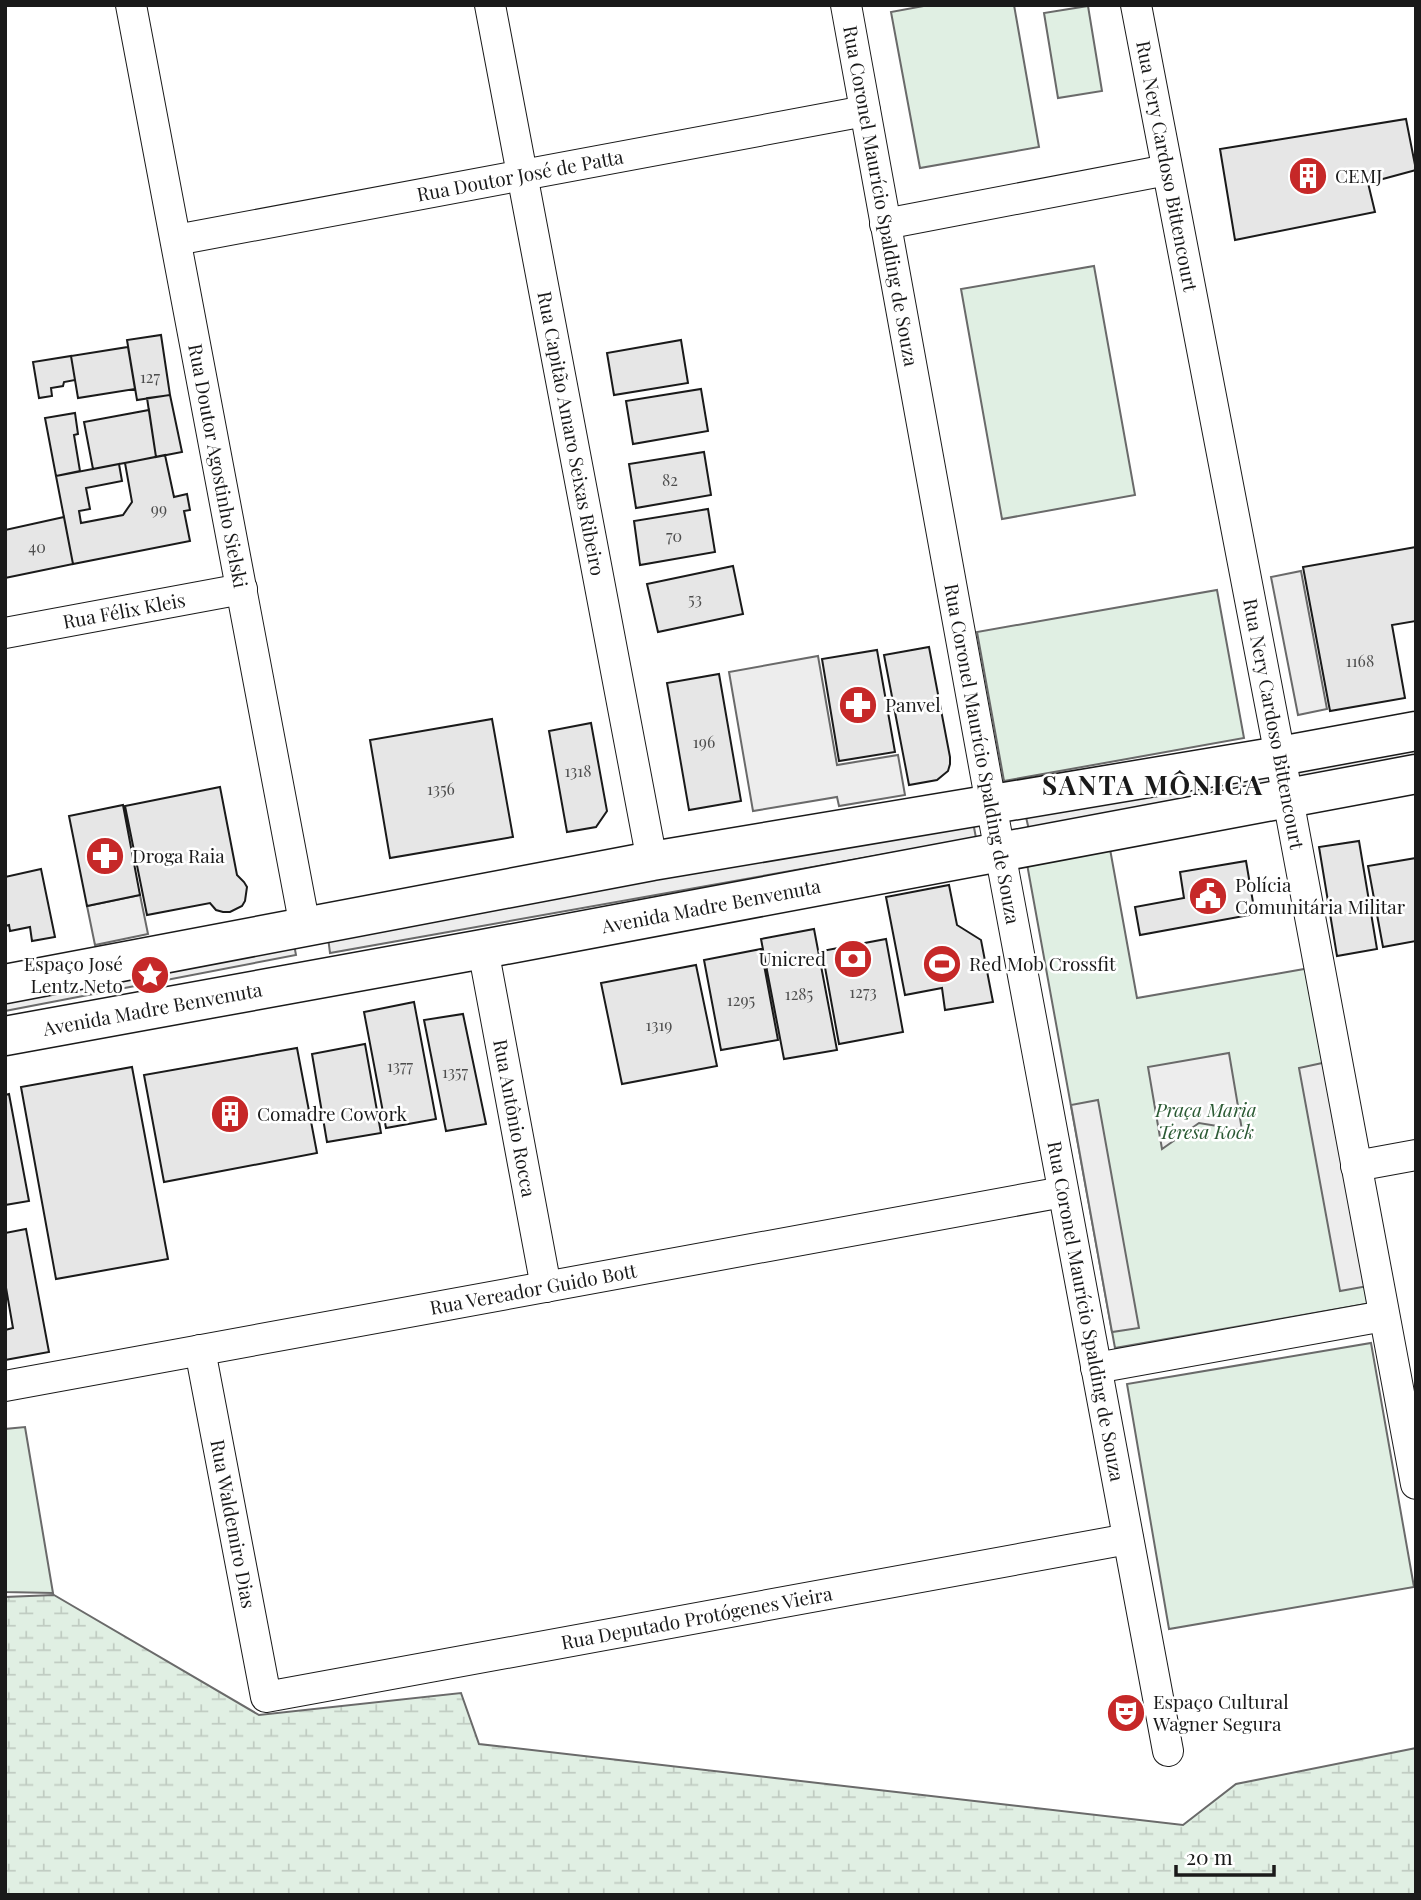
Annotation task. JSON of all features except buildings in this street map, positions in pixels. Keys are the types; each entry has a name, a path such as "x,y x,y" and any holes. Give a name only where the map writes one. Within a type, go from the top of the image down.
{"main road":[{"path":"5,984 652,861 1416,731"},
{"name":"Avenida Madre Benvenuta","path":"5,1036 1416,774"}],"street":[{"name":"Rua Doutor Agostinho Sielski","path":"131,5 305,927"},
{"name":"Rua Capitão Amaro Seixas Ribeiro","path":"490,5 652,861"},
{"name":"Rua Coronel Maurício Spalding de Souza","path":"846,5 990,804 1168,1751"},
{"name":"Rua Nery Cardoso Bittencourt","path":"1136,5 1416,1482"},
{"name":"Rua Doutor José de Patta","path":"176,240 865,111"},
{"path":"886,224 1167,170"},
{"name":"Rua Félix Kleis","path":"5,633 242,589"},
{"name":"Rua Antônio Rocca","path":"483,949 546,1287"},
{"path":"1356,1166 1416,1155"},
{"name":"Rua Vereador Guido Bott","path":"5,1386 1063,1192"},
{"path":"1096,1368 1384,1316"},
{"name":"Rua Waldemiro Dias","path":"200,1350 266,1697"},
{"name":"Rua Deputado Protógenes Vieira","path":"266,1697 1128,1539"}],"green space":[{"path":"929,5 1014,5 1039,147 920,168 891,12"},
{"path":"1088,6 1102,91 1058,98 1044,13"},
{"path":"1094,266 1135,495 1002,519 961,289"},
{"path":"1217,590 1244,738 1004,781 977,632"},
{"name":"Praça Maria Teresa Kock","path":"1110,849 1137,998 1310,968 1371,1303 1115,1348 1027,864"},
{"path":"1371,1343 1414,1587 1169,1629 1127,1384"},
{"path":"25,1427 53,1593 5,1592 5,1429"},
{"path":"54,1595 259,1715 461,1693 479,1744 1183,1825 1236,1784 1416,1748 1416,1895 5,1895 5,1597"}],"shaded area":[{"path":"1301,571 1327,709 1298,715 1271,577"},
{"path":"818,656 837,765 898,755 905,795 839,806 837,797 753,811 729,672"},
{"path":"1416,744 1416,759 1298,782 1296,767"},
{"path":"1271,773 1273,786 1029,830 1026,817"},
{"path":"973,822 976,838 330,953 328,937"},
{"path":"140,895 148,934 95,945 87,906"},
{"name":"Espaço José Lentz Neto","path":"293,939 296,955 5,1011 5,995"},
{"path":"1229,1053 1242,1130 1199,1123 1162,1149 1148,1067"},
{"path":"1327,1062 1368,1286 1340,1291 1299,1068"},
{"path":"1098,1100 1139,1328 1112,1332 1071,1105"}],"place":[{"name":"CEMJ","path":"1308,176"},
{"name":"Panvel","path":"858,705"},
{"name":"Droga Raia","path":"105,856"},
{"name":"Polícia Comunitária Militar","path":"1208,896"},
{"name":"Unicred","path":"853,959"},
{"name":"Red Mob Crossfit","path":"942,964"},
{"name":"Espaço José Lentz Neto","path":"150,975"},
{"name":"Comadre Cowork","path":"230,1114"},
{"name":"Espaço Cultural Wagner Segura","path":"1126,1713"}],"district":[{"name":"SANTA MÔNICA","path":"1153,786"}]}
